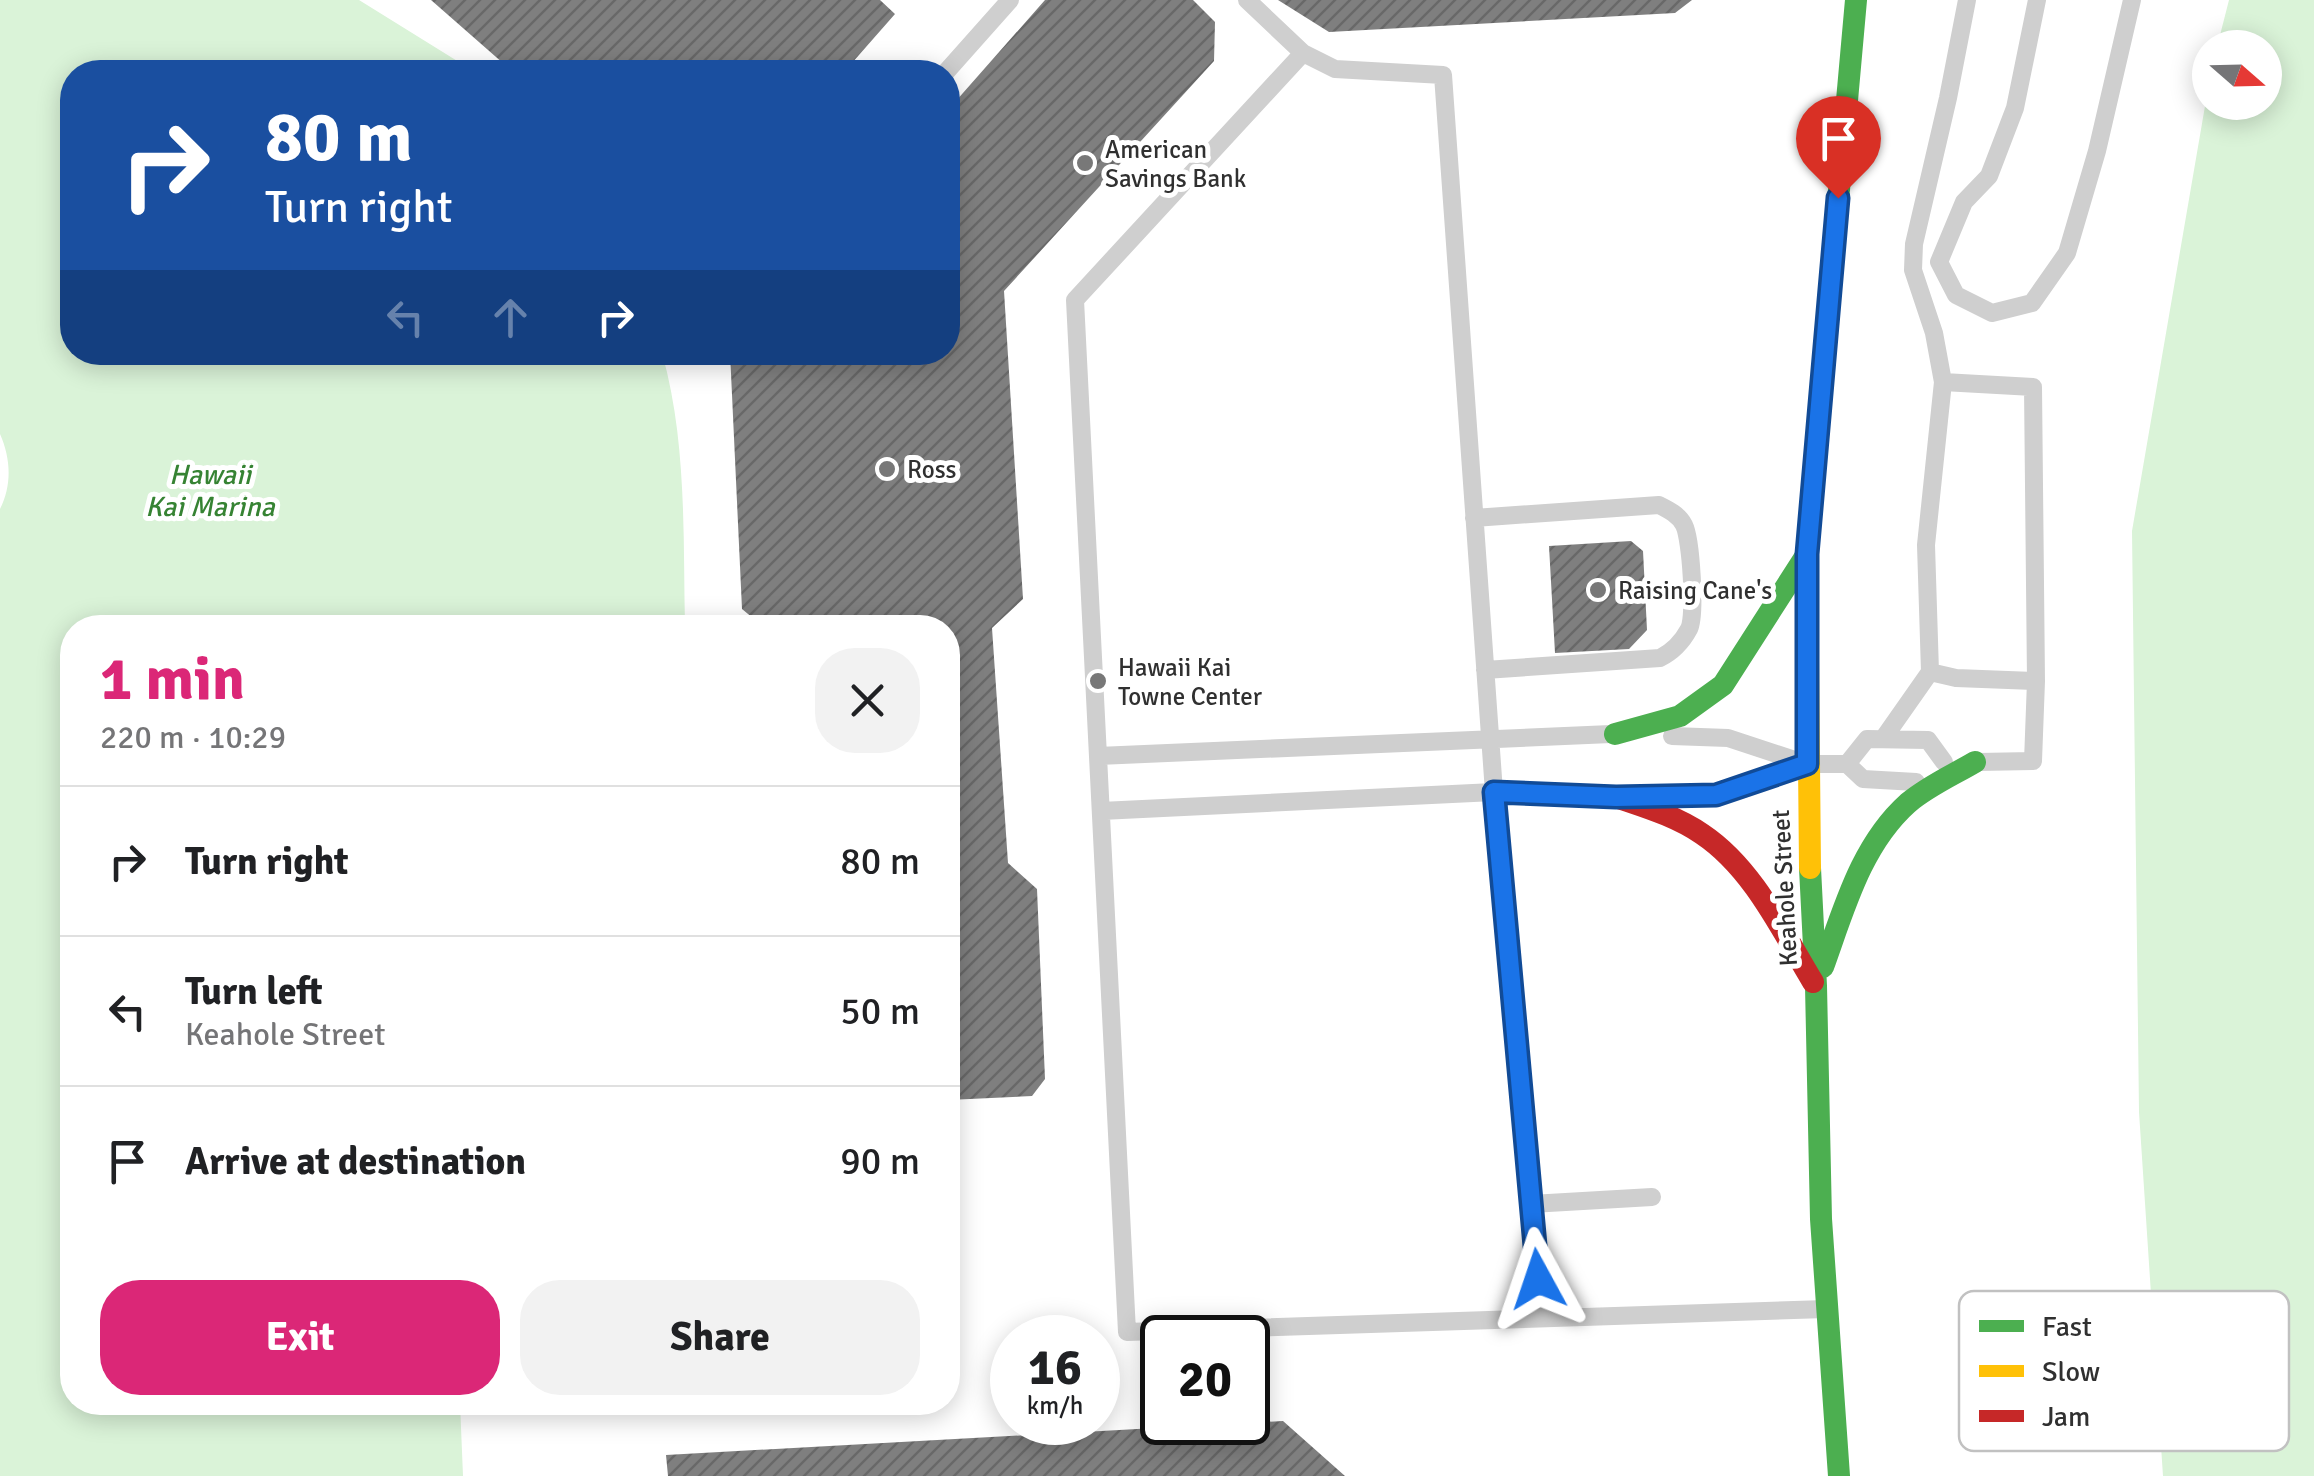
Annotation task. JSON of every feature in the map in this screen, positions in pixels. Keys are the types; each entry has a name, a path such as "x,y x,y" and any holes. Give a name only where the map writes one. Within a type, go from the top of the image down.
{"main road":[{"name":"Keahole Street","path":"1839,1476 1821,1219 1807,764 1807,554 1856,0"},
{"path":"1614,734 1680,716 1724,685 1807,554"},
{"path":"1816,986 1876,836 1910,801 1975,762"},
{"path":"1616,797 1683,822 1708,838 1744,873 1816,986"}],"lane":[{"path":"957,60 1010,0"},
{"path":"1247,0 1304,53 1334,68 1442,75 1494,792 1541,1317"},
{"path":"1883,740 1930,672 1926,545 1942,382 1934,332 1913,270 1914,244 1967,0"},
{"path":"2037,0 2016,108 1989,176 1964,202 1940,262 1956,295 1992,312 2032,303 2067,253 2097,152 2132,0"},
{"path":"1304,53 1075,300 1127,1332 1827,1309"},
{"path":"1098,756 1614,734 1728,738 1807,764 1848,764 1863,779 1924,782 1944,762 2033,761 2036,681 2033,387 1942,382"},
{"path":"1474,518 1659,505 1678,516 1686,528 1692,605 1691,626 1670,652 1660,658 1485,670"},
{"path":"1930,672 1956,678 2036,681"},
{"path":"1848,764 1867,739 1928,740 1944,762"},
{"path":"1101,811 1494,792 1616,797 1716,795 1807,764"},
{"path":"1531,1204 1652,1197"}],"water":[{"name":"Hawaii Kai Marina","path":"0,0 359,0 456,60 60,60 60,365 665,365 680,454 685,615 60,615 60,1415 460,1415 463,1476 0,1476 0,509 9,472 0,434"},
{"path":"2229,0 2314,0 2314,1476 2163,1476 2161,1451 2289,1451 2289,1291 2151,1291 2139,1112 2132,531 2203,120 2282,120 2282,30 2221,30"}],"building":[{"path":"431,0 880,0 895,14 855,60 499,60"},
{"path":"1045,0 1193,0 1215,22 1214,61 1004,291 1023,599 992,628 1008,863 1037,889 1045,1079 1032,1096 960,1099 960,615 749,615 742,609 731,365 960,365 960,96"},
{"path":"1278,0 1692,0 1675,13 1329,32"},
{"name":"Raising Cane's","path":"1631,541 1643,551 1647,630 1629,649 1555,653 1549,546"},
{"path":"1283,1421 1345,1476 668,1476 666,1455 990,1437 990,1445 1120,1445 1120,1430 1140,1429 1140,1445 1270,1445 1270,1422"}],"traffic: fast":[{"path":"1817,435 1856,0"},
{"path":"1615,734 1680,716 1723,685 1807,554"},
{"path":"1823,967 1856,879 1878,838 1908,803 1975,762"},
{"path":"1810,868 1821,1219 1839,1476"}],"traffic: slow":[{"path":"1810,868 1807,554 1817,435"}],"traffic: jam":[{"path":"1616,797 1682,822 1720,848 1765,902 1813,982"}],"place":[{"name":"American Savings Bank","path":"1085,163"},
{"name":"Ross","path":"887,469"},
{"name":"Raising Cane's","path":"1598,590"},
{"name":"Hawaii Kai Towne Center","path":"1098,681"}],"route":[{"path":"1538,1279 1494,792 1616,797 1716,795 1807,764 1807,554 1838,198"}]}
